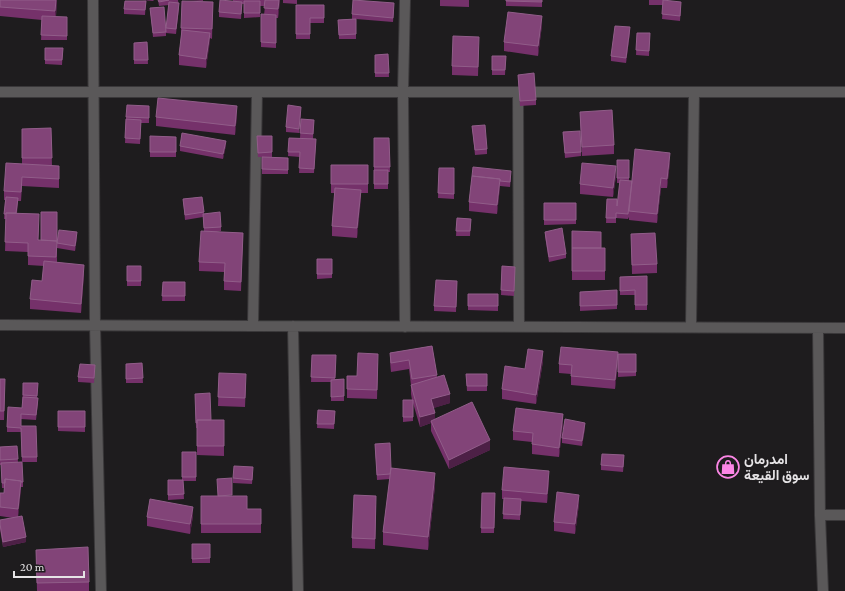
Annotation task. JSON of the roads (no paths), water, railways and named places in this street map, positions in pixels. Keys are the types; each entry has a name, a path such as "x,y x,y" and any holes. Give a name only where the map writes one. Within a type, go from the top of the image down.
{"street":[{"path":"93,0 95,325 101,591"},
{"path":"405,0 403,92 406,327"},
{"path":"0,92 845,92"},
{"path":"253,326 256,92"},
{"path":"518,92 519,327"},
{"path":"691,327 694,93"},
{"path":"0,325 845,328"},
{"path":"293,326 298,591"},
{"path":"818,328 820,515 823,591"},
{"path":"820,515 845,515"}],"place":[{"name":"امدرمان سوق القيعة","path":"728,467"}]}
